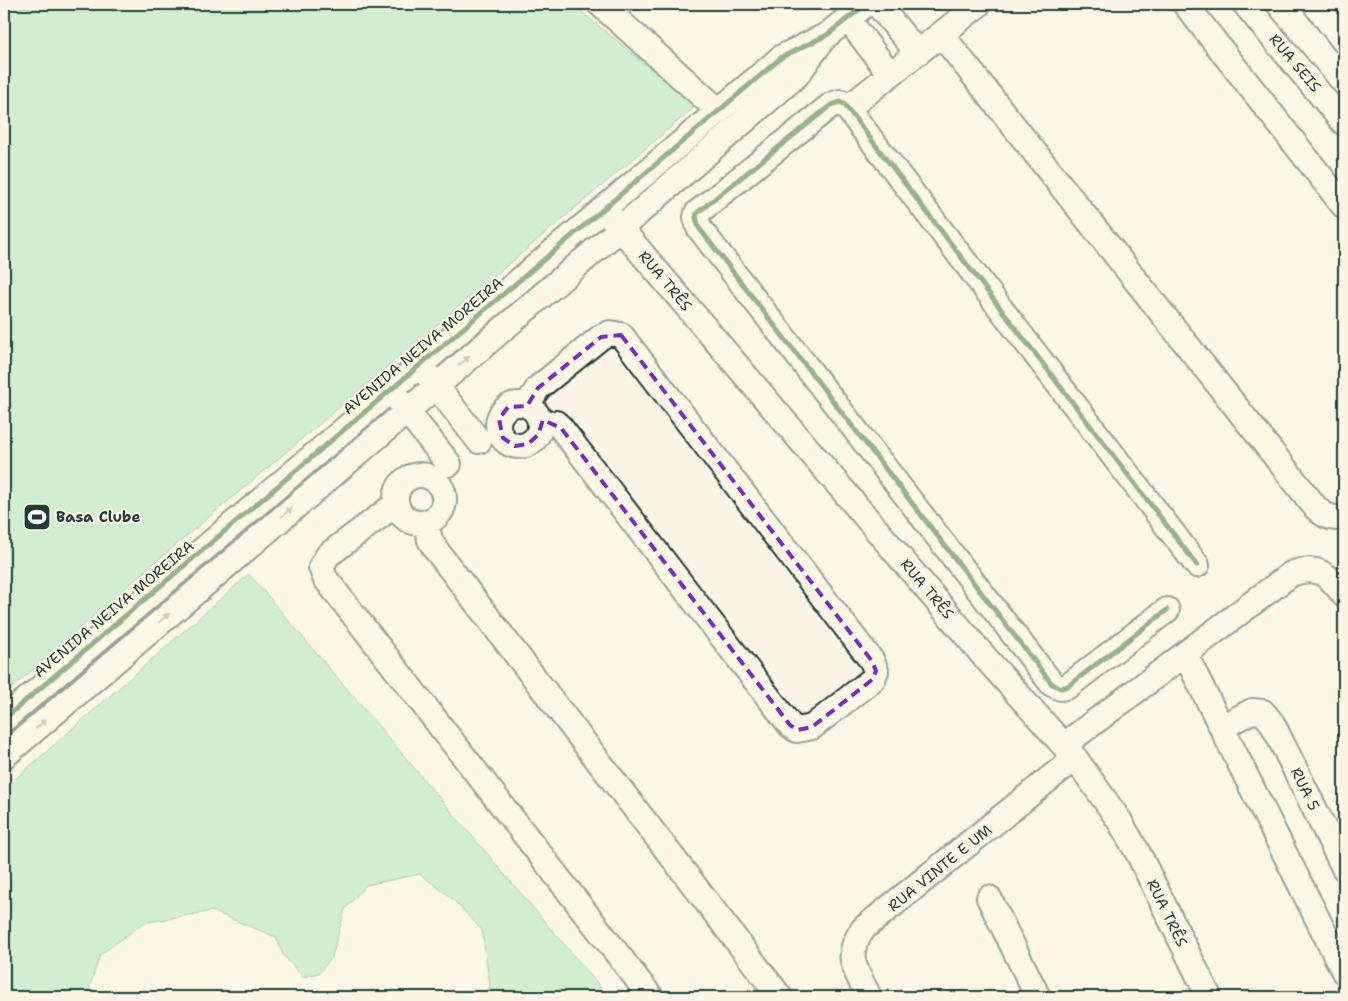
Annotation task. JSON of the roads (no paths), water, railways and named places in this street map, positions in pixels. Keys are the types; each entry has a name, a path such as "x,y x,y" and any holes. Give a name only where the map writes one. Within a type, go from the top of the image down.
{"street":[{"path":"600,4 719,111"},
{"name":"AVENIDA NEIVA MOREIRA","path":"4,719 782,57 827,35 866,4"},
{"path":"877,4 918,53"},
{"path":"848,108 979,4"},
{"path":"1185,4 1344,206"},
{"name":"RUA SEIS","path":"1245,4 1344,123"},
{"path":"1315,4 1344,41"},
{"path":"848,19 890,74"},
{"path":"942,34 1316,508 1326,516 1344,517"},
{"name":"AVENIDA NEIVA MOREIRA","path":"4,756 797,75 827,35"},
{"path":"1167,610 1068,686 1061,688 1052,684 699,228 696,217 700,210 831,105 840,102 848,108 1197,564"},
{"name":"RUA TRÊS","path":"604,209 982,654 1069,752 1119,820 1138,853 1209,997"},
{"path":"391,390 406,410 440,471 442,490 443,506 440,513 426,522 411,522 404,518 396,504 398,489 409,478 440,471 489,436 508,408 521,404 534,414 561,428 790,726 797,730 812,727 873,679 876,671 872,661 621,335 610,333 601,337 538,388 534,414 538,435 534,441 522,446 489,436 435,385 419,366"},
{"path":"396,504 328,555 321,567 325,578 651,997"},
{"path":"426,522 428,535 436,550 780,997"},
{"name":"RUA VINTE E UM","path":"869,997 851,954 855,940 864,928 1069,752 1185,654 1291,574 1302,570 1323,574 1333,580 1344,595"},
{"path":"1185,654 1344,972"},
{"name":"RUA 5","path":"1222,727 1252,711 1263,712 1272,723 1344,868"},
{"path":"988,898 1038,997"}],"place":[{"name":"Basa Clube","path":"37,517"}]}
